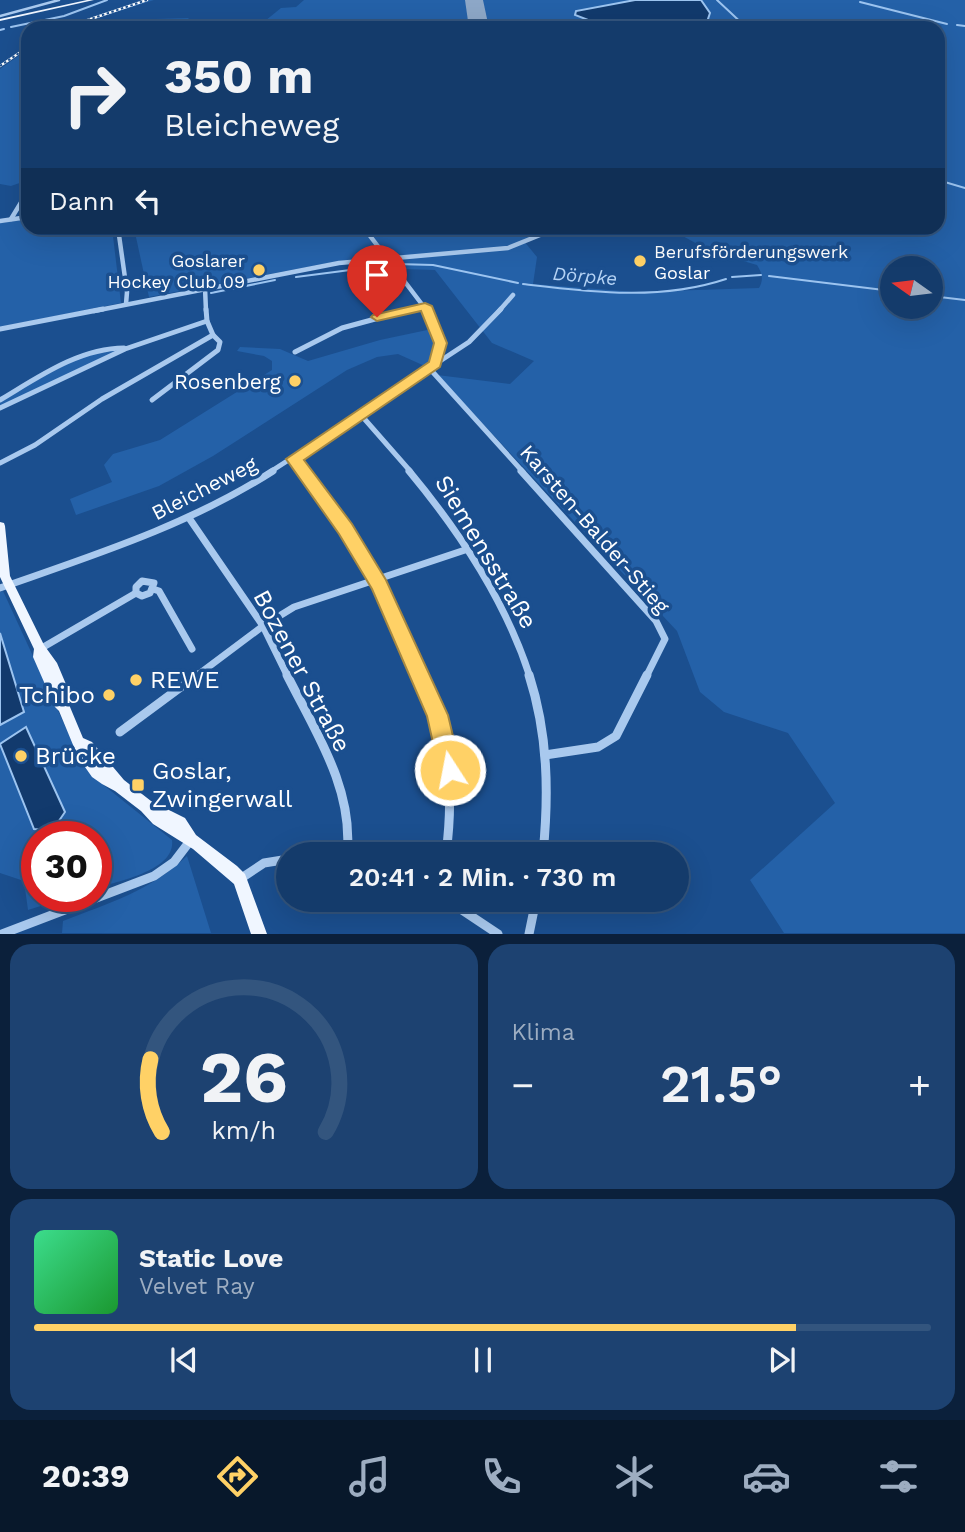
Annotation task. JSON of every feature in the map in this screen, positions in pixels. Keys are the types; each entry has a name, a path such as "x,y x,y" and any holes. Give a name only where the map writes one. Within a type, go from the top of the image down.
{"main road":[{"path":"1,17 92,0"},
{"path":"0,526 8,586 22,609 59,703 64,707 81,744 87,747 119,785 173,831 191,839 217,857 240,879 259,933"}],"street":[{"path":"29,0 42,5"},
{"path":"1,17 59,0"},
{"path":"11,219 21,203"},
{"path":"0,221 21,218"},
{"path":"119,235 127,292 126,304"},
{"path":"369,235 425,306 440,343 433,366"},
{"path":"0,329 339,263 508,248 540,235"},
{"path":"152,400 218,350 220,342 213,335 207,321 205,288"},
{"name":"Bleicheweg","path":"8,586 105,553 189,518 240,493 461,348 488,324 513,295"},
{"path":"295,352 343,326 425,306"},
{"path":"0,408 125,349 207,321"},
{"path":"0,463 35,445 102,399 213,335"},
{"path":"0,400 84,355 114,347 125,349"},
{"name":"Karsten-Balder-Stieg","path":"433,366 656,621 666,639 616,736 598,747 545,755"},
{"name":"Siemensstraße","path":"361,415 407,465 465,550 501,610 520,650 537,699 545,755 547,805 544,842"},
{"path":"294,459 342,524 376,579 438,715 451,793 447,842"},
{"name":"Bozener Straße","path":"189,518 262,626 328,757 344,797 348,842"},
{"path":"120,732 262,626 294,607 465,550"},
{"path":"40,649 136,593 145,596 153,589 154,583 145,581 136,587 136,593"},
{"path":"153,589 159,591 192,649"},
{"path":"2,933 53,917 154,876 174,862 191,839"},
{"path":"240,879 264,863 276,861"},
{"path":"466,912 498,933"},
{"path":"529,933 533,912"}],"shaded area":[{"path":"150,0 154,0 84,21"},
{"path":"304,0 635,0 575,15 591,21 265,21 281,8 296,7"},
{"path":"635,0 701,0 710,13 710,21 591,21 575,15 576,11"},
{"path":"701,0 965,0 965,933 784,933 750,880 835,803 788,733 724,712 700,692 677,631 437,375 510,384 534,361 492,343 435,270 402,269 395,260 380,256 339,261 149,297 136,235 540,235 523,240 537,257 533,284 635,292 759,288 762,276 757,265 712,252 681,235 945,235 945,21 710,21"},
{"path":"189,18 186,21 88,21"},
{"path":"21,54 21,182 11,186 0,184 0,69"},
{"path":"21,220 21,235 113,235 121,303 0,327 0,223"},
{"path":"432,329 436,349 427,367 398,354 377,357 347,370 213,456 159,486 76,515 70,499 112,482 104,465 113,454 160,440 272,370 272,361 264,356 237,351 240,347 280,349 308,361 380,340"},
{"path":"125,349 0,408 0,400 84,355"},
{"path":"3,591 78,754 96,779 172,840 171,850 156,867 112,883 112,821 33,821 26,727 0,744 0,725 23,711 0,633 0,592"},
{"path":"0,633 24,712 0,725"},
{"path":"26,727 65,812 59,821 31,821 0,744"},
{"path":"0,744 31,821 21,821 21,880 0,873"},
{"path":"187,856 211,933 62,933 63,921 87,912 112,912 112,902 144,887"}],"waterway":[{"path":"40,21 64,16 107,0"},
{"path":"717,0 740,21"},
{"path":"860,2 935,21"},
{"path":"11,27 21,25"},
{"path":"957,25 965,26"},
{"path":"0,30 4,29"},
{"path":"945,182 965,188"},
{"name":"Dörpke","path":"397,264 433,265 518,283"},
{"name":"Dörpke","path":"296,277 389,265"},
{"name":"Dörpke","path":"732,277 761,275"},
{"name":"Dörpke","path":"769,276 880,290"},
{"name":"Dörpke","path":"523,284 625,293 676,290 726,279"},
{"name":"Dörpke","path":"211,293 275,280"},
{"name":"Dörpke","path":"943,297 965,300"}],"runway":[{"path":"474,0 478,21"}],"railway":[{"path":"85,21 147,0"},
{"path":"0,66 21,52"}],"place":[{"name":"Berufsförderungswerk Goslar","path":"640,261"},
{"name":"Goslarer Hockey Club 09","path":"259,270"},
{"name":"Rosenberg","path":"295,381"},
{"name":"REWE","path":"136,680"},
{"name":"Tchibo","path":"109,695"},
{"name":"Brücke","path":"21,756"},
{"name":"Goslar, Zwingerwall","path":"138,785"}],"route":[{"path":"377,317 425,306 440,343 440,353 435,364 294,459 356,545 380,585 438,715 450,770"}]}
